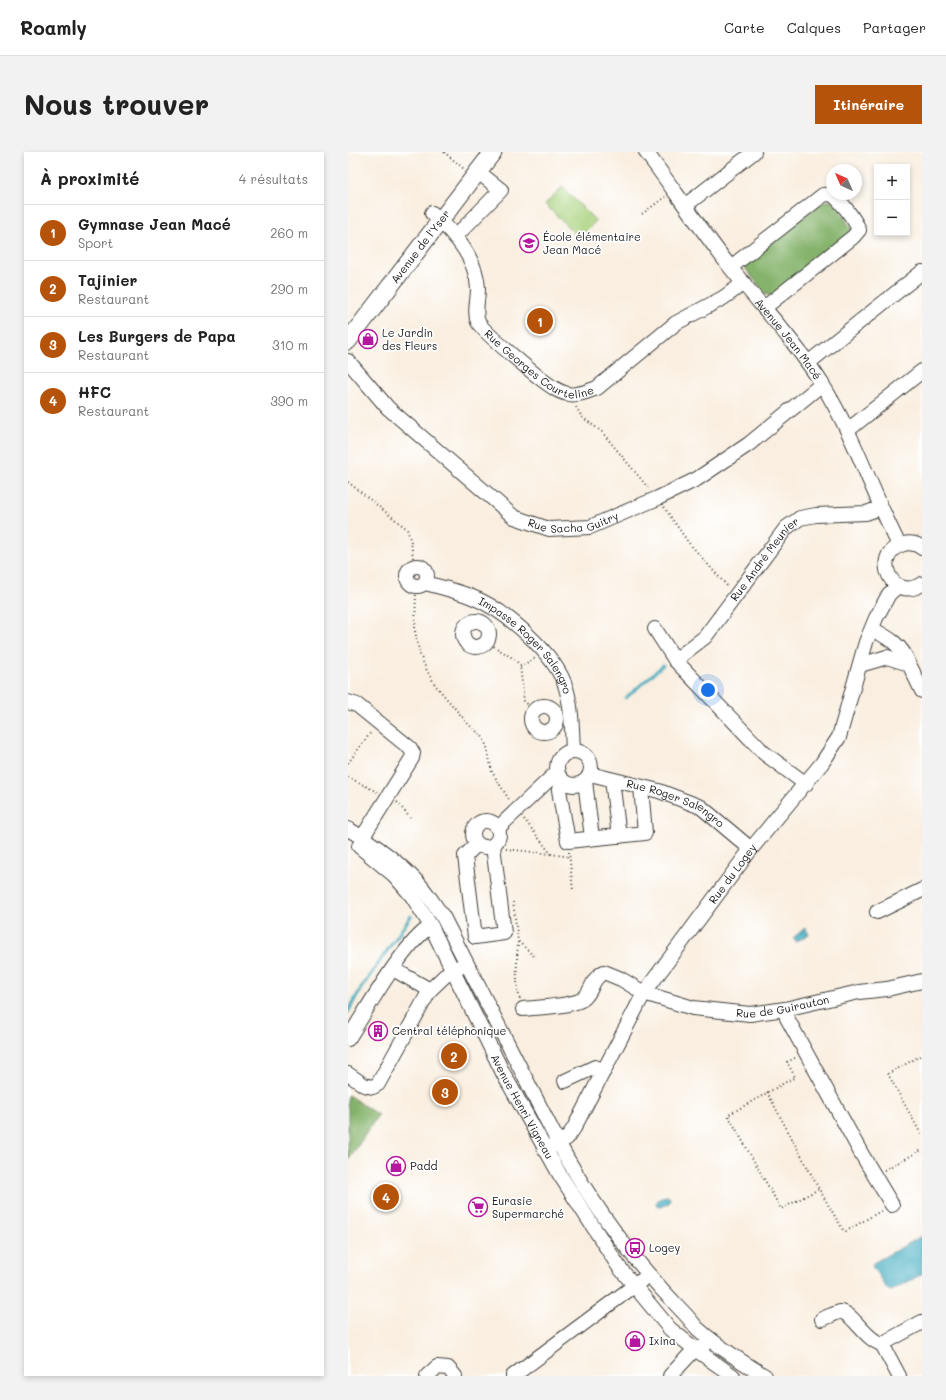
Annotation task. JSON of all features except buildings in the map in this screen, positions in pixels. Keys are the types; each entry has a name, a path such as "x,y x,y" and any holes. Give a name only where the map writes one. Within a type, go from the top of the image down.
{"main road":[{"name":"Avenue de l'Yser","path":"348,341 367,308 471,170 479,152"},
{"name":"Avenue de l'Yser","path":"471,170 493,152"},
{"name":"Avenue de l'Yser","path":"348,325 367,308"}],"street":[{"name":"Avenue Jean Macé","path":"646,152 731,267 808,363 822,384 848,430 880,508 899,545"},
{"path":"686,206 754,152"},
{"path":"455,237 501,190 471,170"},
{"path":"731,267 823,195 830,194 836,197 857,224 859,230 853,237 764,308"},
{"name":"Rue Georges Courteline","path":"436,216 455,237 469,260 476,276 478,288 476,317 478,323 490,336 544,381 553,388 569,394 583,393 597,388 676,323 723,298 744,284"},
{"path":"808,363 922,272"},
{"name":"Rue Sacha Guitry","path":"348,361 388,408 514,517 549,530 590,527 658,498 697,479 749,444 822,384"},
{"path":"848,430 922,371"},
{"name":"Rue André Meunier","path":"675,660 705,637 786,528 800,518 816,515 866,513 880,508"},
{"path":"922,548 913,543 899,545 889,555 887,562 888,575 898,586 911,588 922,584"},
{"path":"414,566 420,566 426,570 427,577 421,584"},
{"name":"Impasse Roger Salengro","path":"421,584 472,597 502,613 531,637 560,672 566,688 571,720 573,751"},
{"name":"Rue du Logey","path":"546,1150 567,1138 574,1128 644,993 751,849 822,763 839,736 872,629 889,594 898,586"},
{"path":"483,623 491,607"},
{"path":"474,621 483,623 489,634 486,642 480,647 475,647 468,644 463,633 467,625 474,621"},
{"path":"655,629 675,660 764,753 806,784"},
{"path":"872,629 889,638 898,645 906,655 922,691"},
{"path":"860,665 887,657 909,664"},
{"path":"348,702 357,706 379,723 410,748 413,753 412,758 388,797 354,837"},
{"path":"542,706 550,708 556,715 556,721 551,730 543,732 539,732 535,729 531,722 534,710 542,706"},
{"path":"556,721 571,720"},
{"path":"592,838 587,778 590,763 588,758 578,752 573,751 562,756 557,766 559,790 568,841 645,833 641,787"},
{"path":"498,828 516,810 559,776"},
{"path":"559,776 570,785 575,785 587,778"},
{"name":"Rue Roger Salengro","path":"587,778 612,780 659,791 701,807 751,849"},
{"path":"612,780 619,836"},
{"path":"477,844 465,856 476,937 504,933 498,828 491,822 482,822 478,824 473,831 474,840 477,844 484,848 498,846"},
{"name":"Avenue Henri Vigneau","path":"354,837 394,875 412,896 431,926 451,970 496,1060 546,1150 599,1236 634,1286 670,1329 694,1350 733,1376"},
{"name":"Avenue Henri Vigneau","path":"354,837 402,867 420,885 443,917 571,1168 611,1229 648,1275 697,1328 735,1358 765,1376"},
{"path":"877,912 922,890"},
{"path":"348,1038 393,969 418,935 431,926"},
{"path":"348,1074 364,1085 373,1087 378,1084 430,990 451,970 467,964"},
{"path":"393,969 430,990"},
{"name":"Rue de Guirauton","path":"523,1009 569,1003 583,999 589,991 595,977 604,972 621,979 644,993 693,1008 743,1014 785,1009 859,992 887,990 922,981"},
{"path":"785,1009 787,1018 874,1176 892,1205"},
{"path":"496,1060 512,1051"},
{"path":"566,1081 595,1067 604,1071"},
{"path":"512,1376 648,1275"},
{"path":"822,1319 841,1312 848,1314 869,1338 876,1343 882,1344 922,1322"},
{"path":"694,1350 697,1339 697,1328"},
{"path":"882,1344 899,1376"},
{"path":"670,1376 694,1350 701,1346 707,1347 730,1364 760,1376"},
{"path":"427,1376 437,1368 448,1368 456,1376"}],"path":[{"path":"444,152 471,170"},
{"path":"642,214 661,200"},
{"path":"348,482 407,529 412,542 414,566"},
{"path":"421,584 415,631 420,655 427,671 436,686 469,725 482,736 487,747 492,772 516,810 551,854"},
{"path":"486,642 514,658 520,667 524,701 534,710"},
{"path":"520,667 528,664 543,651"},
{"path":"348,763 379,723"},
{"path":"348,777 398,802 410,818"},
{"path":"568,841 574,890"},
{"path":"498,846 570,857"},
{"path":"498,846 507,857"},
{"path":"512,896 518,941 518,992 523,1009"},
{"path":"518,941 536,958"},
{"path":"806,1051 787,1062 796,1077 728,1114 781,1209 819,1189"},
{"path":"922,1059 921,1056 888,1074 922,1136"},
{"path":"767,1092 819,1189 843,1230 846,1231 892,1205"},
{"path":"874,1176 922,1150"}],"green space":[{"path":"562,187 596,221 579,238 545,204"},
{"path":"823,201 834,201 851,228 851,232 773,295 766,295 745,268 745,262"},
{"path":"348,1095 378,1115 348,1161"}],"water":[{"path":"805,928 809,934 796,942 793,938"},
{"path":"667,1196 670,1198 669,1203 660,1207 657,1206 656,1203 661,1197"},
{"path":"922,1236 922,1274 891,1291 887,1289 872,1266 873,1263"}],"waterway":[{"path":"626,698 663,665"},
{"path":"348,1012 360,990 411,916"}],"place":[{"name":"École élémentaire Jean Macé","path":"529,243"},
{"name":"Gymnase Jean Macé","path":"540,321"},
{"name":"Le Jardin des Fleurs","path":"368,339"},
{"name":"Central téléphonique","path":"378,1031"},
{"name":"Tajinier","path":"454,1056"},
{"name":"Les Burgers de Papa","path":"445,1092"},
{"name":"Padd","path":"396,1166"},
{"name":"HFC","path":"386,1197"},
{"name":"Eurasie Supermarché","path":"478,1207"},
{"name":"Logey","path":"635,1248"},
{"name":"Ixina","path":"635,1341"}]}
